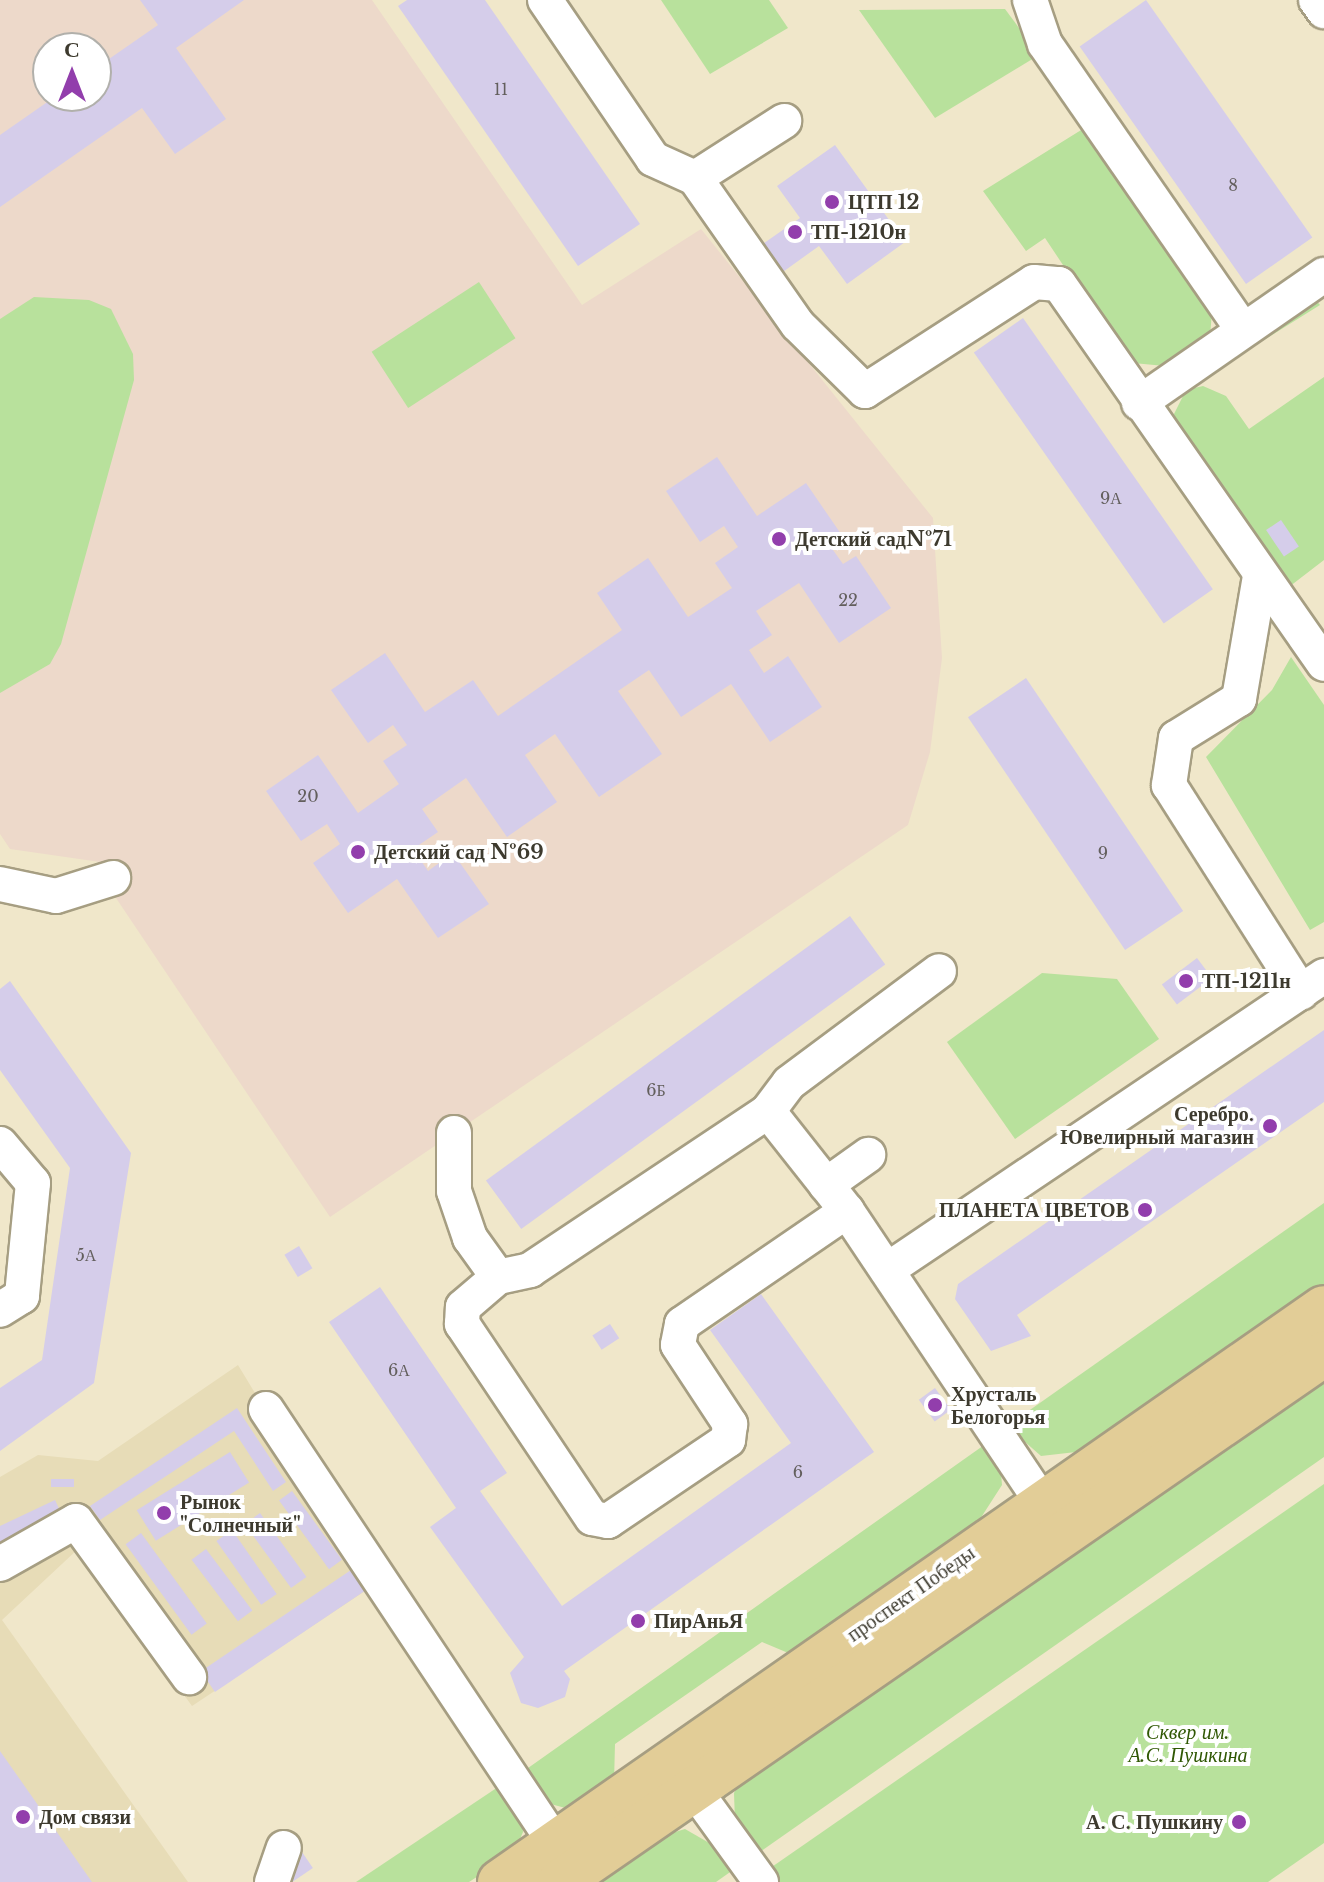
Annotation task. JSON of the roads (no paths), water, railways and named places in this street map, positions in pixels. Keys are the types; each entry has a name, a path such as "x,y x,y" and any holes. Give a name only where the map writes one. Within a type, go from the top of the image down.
{"main road":[{"name":"проспект Победы","path":"558,1863 1044,1505 1324,1308"},
{"name":"проспект Победы","path":"500,1882 558,1863 693,1788 1324,1354"}],"street":[{"path":"545,0 653,159 695,178 798,325 859,405 1034,282 1059,284 1139,403 1324,664"},
{"path":"1030,0 1045,44 1242,328"},
{"path":"1316,0 1324,11"},
{"path":"695,178 784,121"},
{"path":"1139,403 1242,328 1324,275"},
{"path":"887,1270 1313,984 1169,785 1176,738 1239,699 1260,576"},
{"path":"0,884 56,896 113,878"},
{"path":"868,1155 836,1198 682,1324 678,1345 730,1424 728,1440 608,1521 592,1518 462,1324 463,1307 498,1277 530,1270 768,1111 789,1083 939,971"},
{"path":"768,1111 887,1270 1044,1505"},
{"path":"454,1133 454,1191 470,1238 498,1277"},
{"path":"0,1144 33,1183 22,1296 0,1310"},
{"path":"266,1409 558,1863"},
{"path":"0,1564 76,1521 189,1677"},
{"path":"693,1788 761,1882"},
{"path":"272,1882 284,1848"}],"place":[{"name":"ЦТП 12","path":"832,202"},
{"name":"ТП-1210н","path":"795,232"},
{"name":"Детский сад№71","path":"779,539"},
{"name":"Детский сад №69","path":"358,852"},
{"name":"ТП-1211н","path":"1186,981"},
{"name":"Серебро. Ювелирный магазин","path":"1270,1126"},
{"name":"ПЛАНЕТА ЦВЕТОВ","path":"1145,1210"},
{"name":"Хрусталь Белогорья","path":"935,1405"},
{"name":"Рынок \"Солнечный\"","path":"164,1513"},
{"name":"ПирАньЯ","path":"638,1621"},
{"name":"Дом связи","path":"23,1817"},
{"name":"А. С. Пушкину","path":"1239,1822"}],"park label":[{"name":"Сквер им. А.С. Пушкина","path":"1188,1744"}]}
